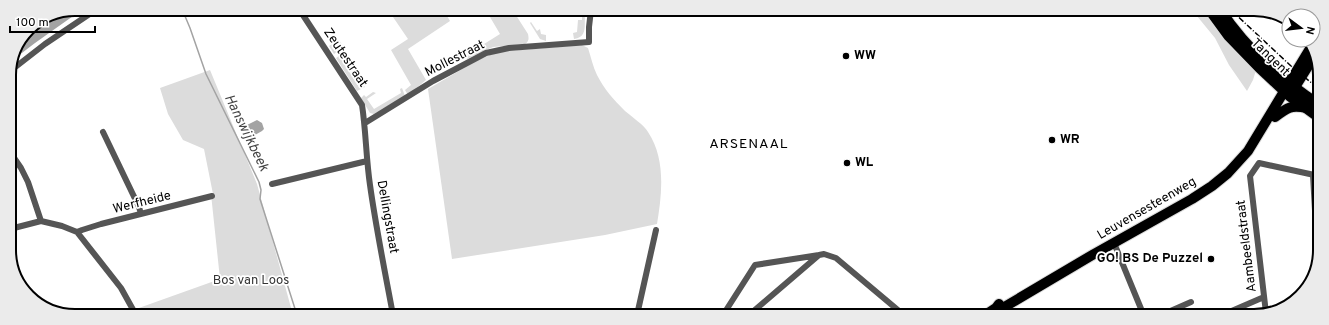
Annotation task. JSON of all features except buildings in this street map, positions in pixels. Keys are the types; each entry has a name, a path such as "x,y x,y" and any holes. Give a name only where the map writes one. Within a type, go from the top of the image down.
{"highway":[{"name":"Tangent","path":"1214,16 1236,44 1289,89 1306,96 1313,101"},
{"name":"Tangent","path":"1224,16 1234,30 1289,89 1313,112"}],"main road":[{"name":"Leuvensesteenweg","path":"1212,186 1220,185 1240,169 1275,117 1308,52"},
{"name":"Leuvensesteenweg","path":"1001,309 1212,186 1242,159 1289,89 1311,60"},
{"path":"1275,117 1286,108 1298,106 1308,108"}],"street":[{"path":"17,66 45,44 87,16"},
{"name":"Zeutestraat","path":"304,16 362,105 365,123"},
{"name":"Mollestraat","path":"365,123 433,81 486,53 509,48 589,42 590,16"},
{"name":"Dellingstraat","path":"365,123 370,186 392,309"},
{"path":"103,132 141,214"},
{"path":"16,161 28,182 41,221"},
{"path":"272,184 367,161"},
{"name":"Aambeeldstraat","path":"1265,308 1250,176 1259,163 1313,175"},
{"name":"Werfheide","path":"77,232 101,224 212,196"},
{"path":"16,227 41,221 62,226 77,232 121,288 133,309"},
{"path":"638,309 656,230"},
{"path":"1114,243 1141,309"},
{"path":"728,309 755,265 824,254 836,258 897,309"},
{"path":"756,309 818,255"},
{"path":"1236,309 1264,297"},
{"path":"1174,309 1190,302"}],"green space":[{"path":"447,16 450,21 408,49 426,80 408,95 405,90 411,85 391,50 408,39 393,17"},
{"path":"516,16 528,34 529,39 525,44 493,47 467,59 465,56 500,34 490,17"},
{"path":"582,16 585,16 583,33 578,38 574,39 573,33 577,32 578,20 582,20"},
{"path":"1197,16 1226,16 1256,70 1247,91 1229,65 1215,38"},
{"path":"531,22 537,31 540,29 541,34 546,35 546,41 540,39 530,23"},
{"path":"339,40 343,46 337,49 338,51 334,54 329,46"},
{"path":"582,45 588,48 596,72 606,90 625,111 644,127 654,142 658,154 661,177 657,224 605,235 452,259 428,89 476,61 492,54 507,51"},
{"path":"343,53 347,58 343,62 359,87 363,85 365,87 357,91 336,58"},
{"name":"Bos van Loos","path":"210,70 257,184 291,309 136,309 220,279 211,194 213,194 204,149 183,140 168,114 160,88"},
{"path":"402,88 405,96 374,114 370,113 361,98 364,95 366,97 373,92 376,93 367,99 374,109 401,93 400,89"}],"water":[{"path":"73,16 20,55 28,39 45,24 52,20"},
{"path":"257,120 262,123 264,129 248,139 243,130 247,125"}],"waterway":[{"name":"Hanswijkbeek","path":"185,16 206,74 259,182 261,190 260,199 295,309"}],"railway":[{"path":"1237,16 1291,66 1313,84"}],"place":[{"name":"WW","path":"846,56"},
{"name":"WR","path":"1052,140"},
{"name":"WL","path":"847,163"},
{"name":"GO! BS De Puzzel","path":"1211,259"}],"district":[{"name":"ARSENAAL","path":"749,144"}]}
